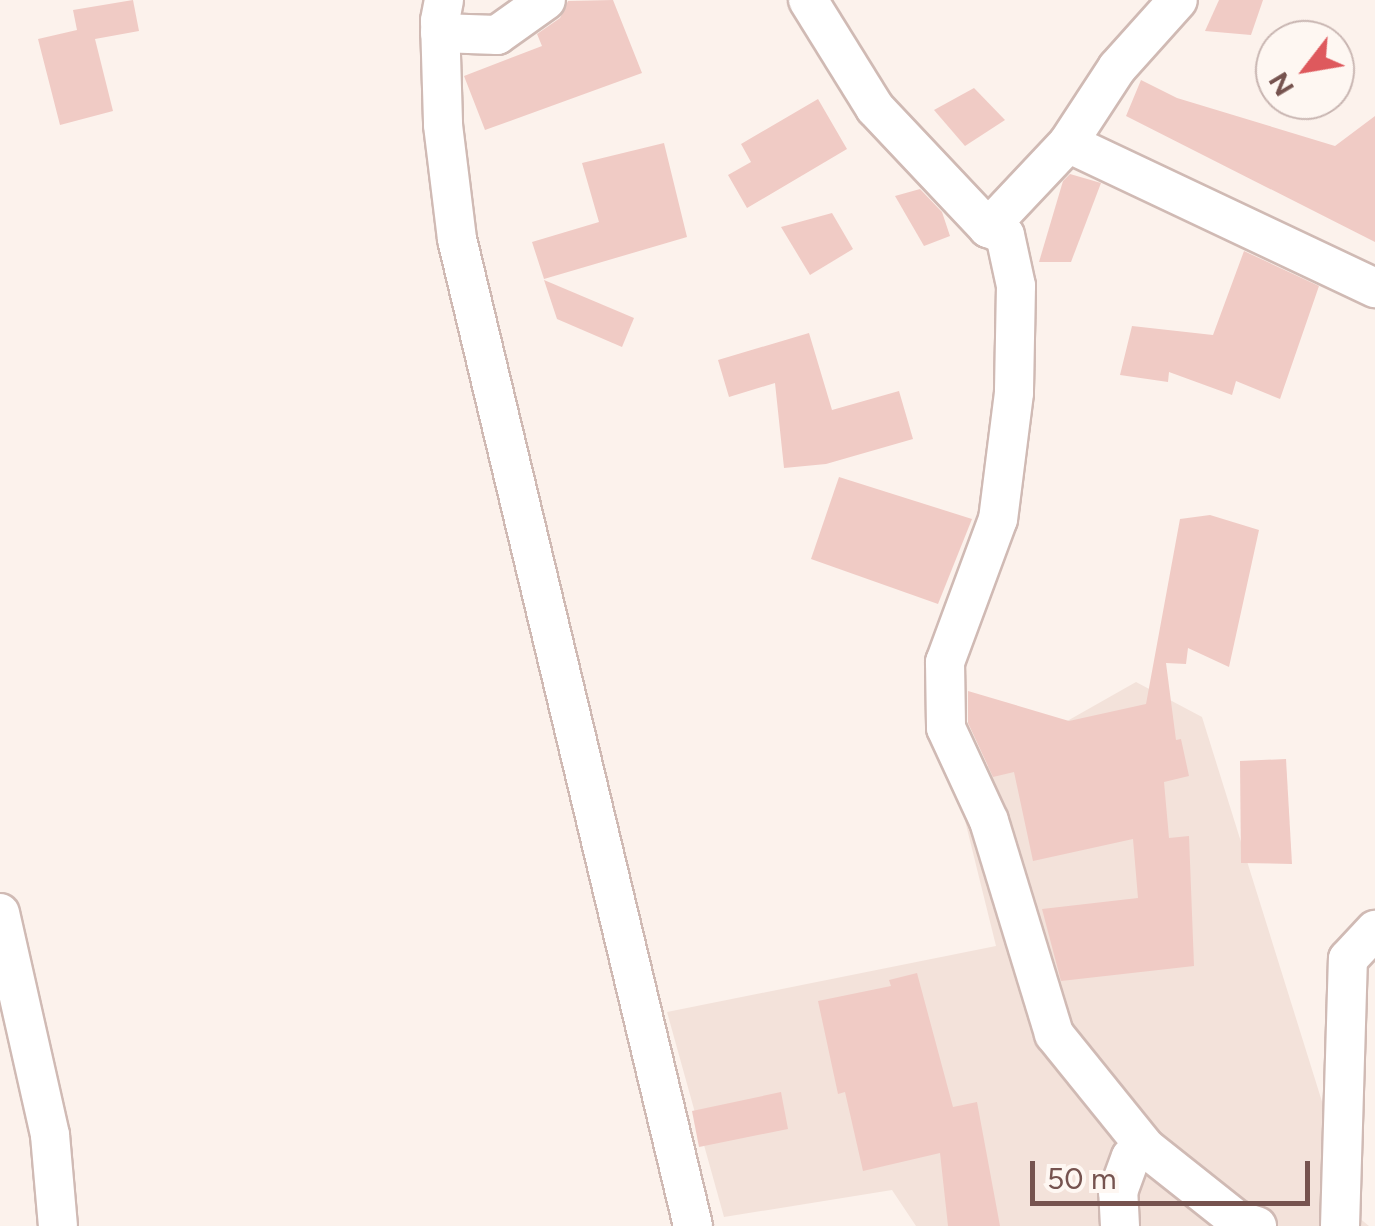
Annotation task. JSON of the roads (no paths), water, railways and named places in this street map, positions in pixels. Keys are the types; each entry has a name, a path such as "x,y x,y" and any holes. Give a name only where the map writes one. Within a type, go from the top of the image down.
{"street":[{"path":"546,0 497,35 442,17 443,125 460,255 693,1226"},
{"path":"988,228 1068,143 1117,68 1178,0"},
{"path":"823,7 875,108 988,228 1005,234 1016,286 1014,393 998,519 946,662 946,728 989,822 1054,1034 1146,1148 1237,1220 1257,1226"},
{"path":"1068,143 1375,288"},
{"path":"0,913 50,1135 58,1226"},
{"path":"1340,1226 1348,958 1375,930"},
{"path":"1120,1226 1118,1192 1132,1158 1146,1148"}]}
